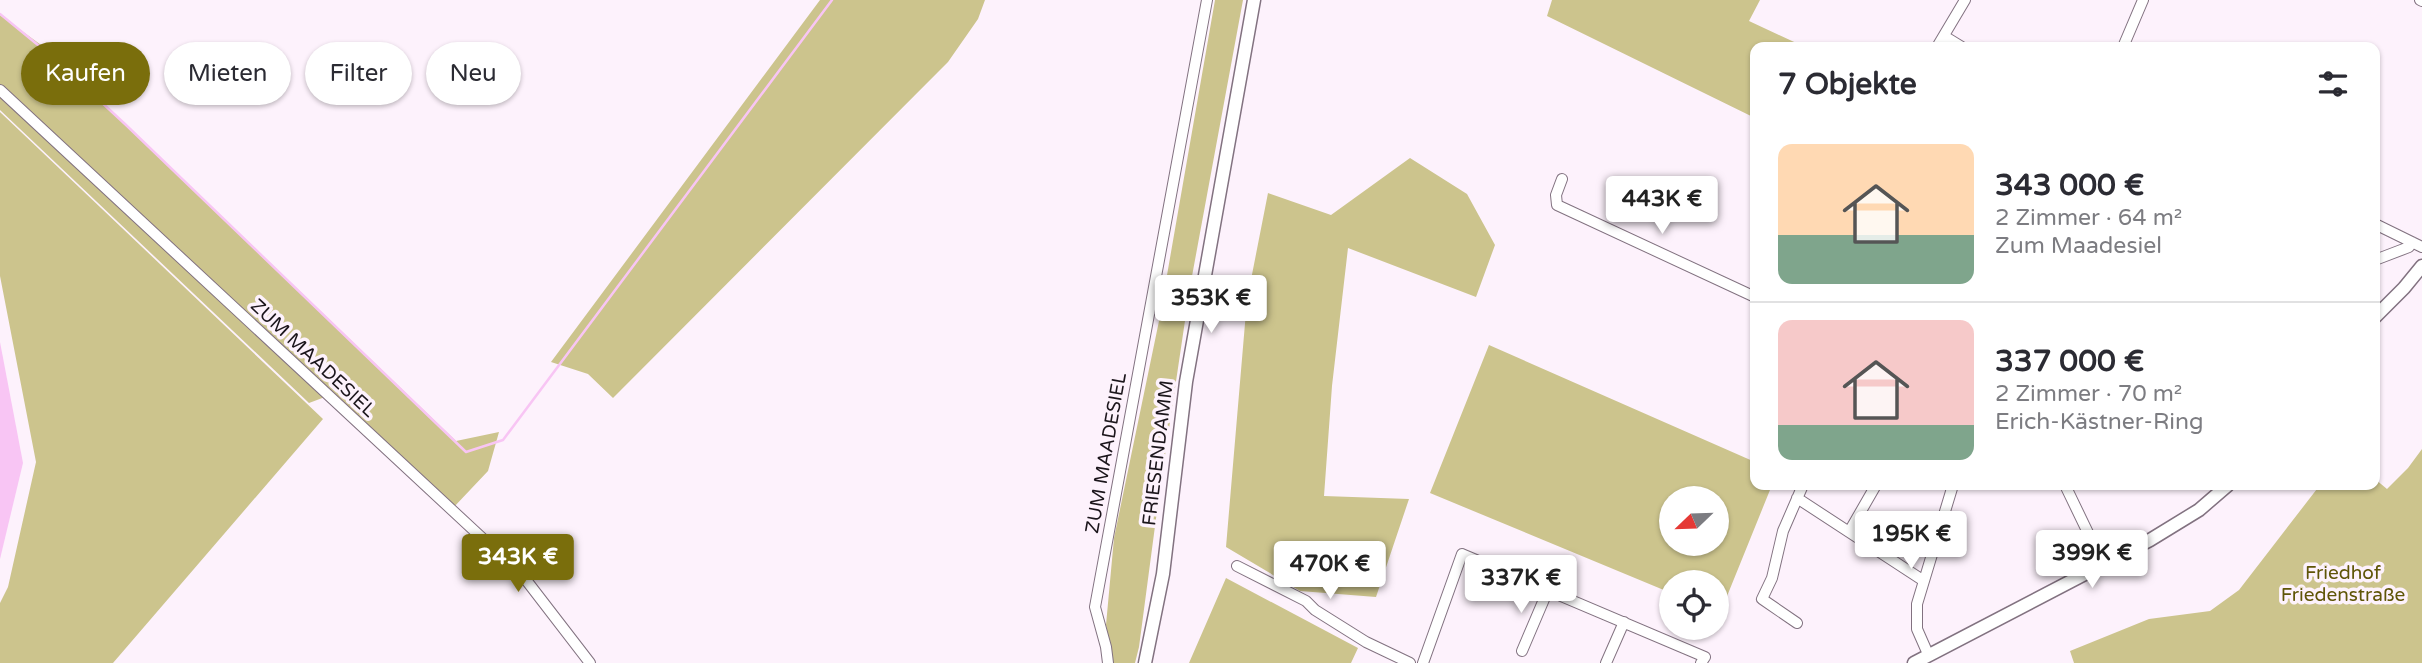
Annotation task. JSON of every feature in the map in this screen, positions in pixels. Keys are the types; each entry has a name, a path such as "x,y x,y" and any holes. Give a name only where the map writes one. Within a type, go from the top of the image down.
{"main road":[{"name":"FRIESENDAMM","path":"1145,663 1163,574 1186,382 1254,0"},
{"path":"2380,312 2422,266"},
{"path":"1914,663 2104,566 2188,517 2222,490"}],"street":[{"name":"ZUM MAADESIEL","path":"1108,663 1095,607 1207,0"},
{"path":"1940,42 1965,0"},
{"path":"2125,42 2143,0"},
{"path":"1944,36 1954,42"},
{"name":"ZUM MAADESIEL","path":"0,90 523,576 590,663"},
{"path":"1562,179 1556,195 1557,205 1750,295"},
{"path":"2380,226 2417,245"},
{"path":"2380,259 2417,245"},
{"path":"1797,623 1762,599 1772,578 1783,531 1801,490"},
{"path":"1849,532 1873,490"},
{"path":"1928,654 1916,629 1916,618 1924,581 1951,490"},
{"path":"2067,490 2104,566"},
{"path":"1797,498 1924,581"},
{"path":"1423,663 1462,554 1704,657 1702,663"},
{"path":"1237,566 1306,601 1315,610 1366,642 1410,663"},
{"path":"1522,651 1548,590"},
{"path":"1606,663 1624,622"}],"green space":[{"path":"820,0 985,0 978,19 948,62 613,398 588,374 551,362"},
{"path":"1215,0 1243,0 1190,287 1139,647 1135,663 1113,663 1106,625 1114,538 1159,321"},
{"path":"1552,0 1760,0 1749,21 1794,42 1750,42 1750,116 1547,16"},
{"path":"0,15 37,42 21,42 21,105 105,105 456,441 499,432 488,471 453,508 333,394 309,403 0,110"},
{"path":"0,112 323,419 113,663 0,663 0,603 8,587 36,462 0,276"},
{"path":"1410,158 1467,194 1495,245 1476,297 1348,248 1332,386 1324,496 1409,499 1376,597 1300,591 1226,547 1247,300 1268,193 1331,215"},
{"path":"1489,345 1750,460 1750,490 1770,490 1729,591 1729,570 1659,570 1659,588 1430,493"},
{"name":"Friedhof Friedenstraße","path":"2422,449 2422,663 2074,663 2070,651 2149,619 2210,611 2239,590 2316,490 2380,490 2380,483 2387,489"},
{"path":"1226,578 1358,648 1351,663 1189,663"}],"shaded area":[{"path":"0,342 23,463 0,559"}],"waterway":[{"path":"0,14 55,59 126,125 466,452 503,440 832,0"}]}
